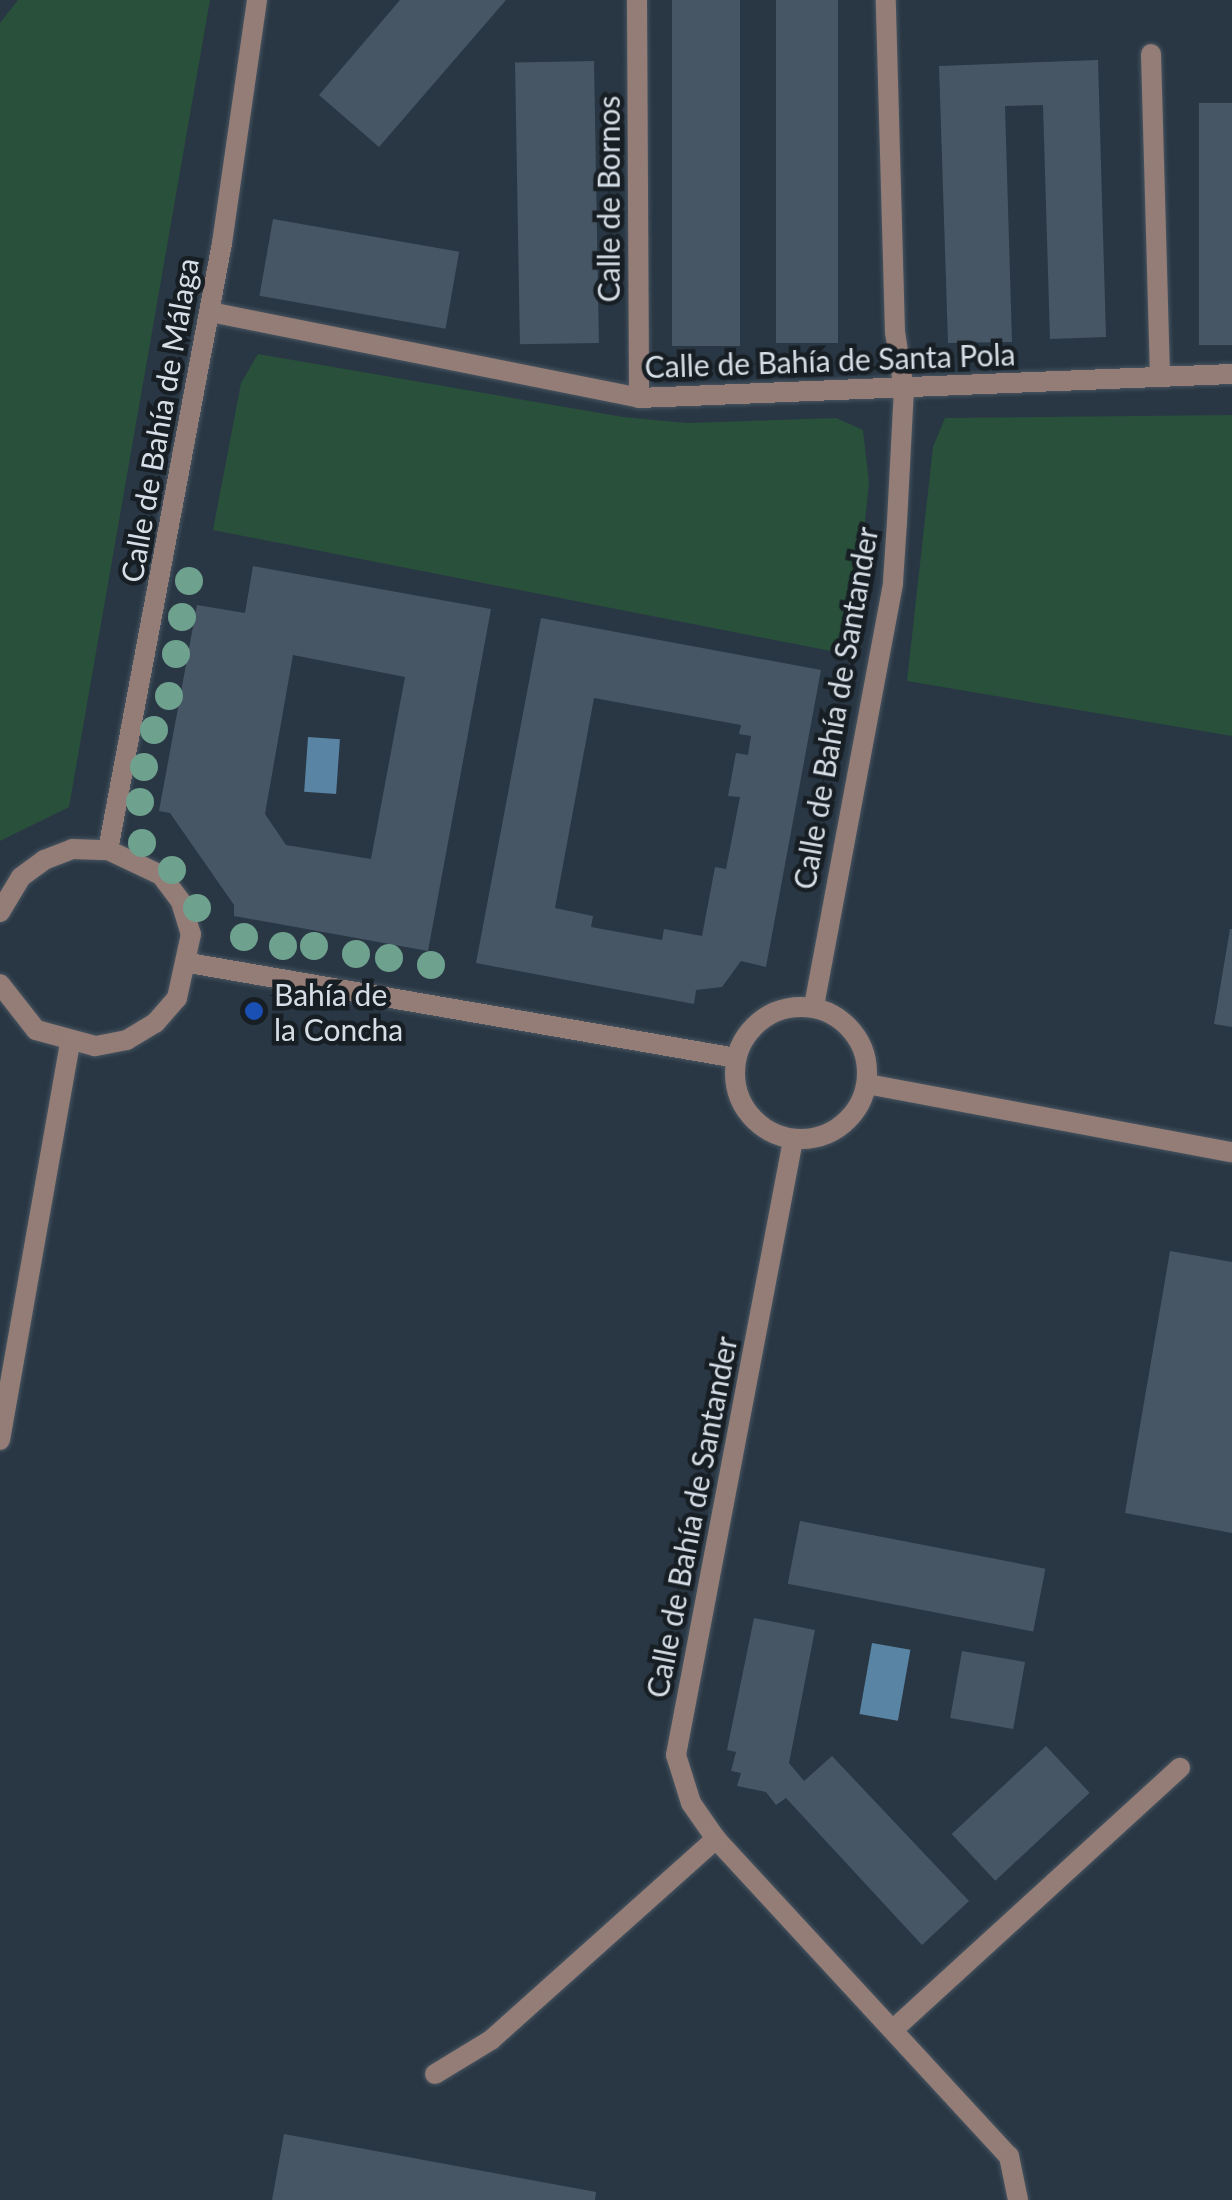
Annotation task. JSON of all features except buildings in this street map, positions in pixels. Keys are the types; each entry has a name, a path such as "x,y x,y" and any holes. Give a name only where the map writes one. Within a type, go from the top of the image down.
{"street":[{"name":"Calle de Bahía de Málaga","path":"108,850 210,312 256,0"},
{"name":"Calle de Bornos","path":"637,0 639,398"},
{"path":"886,8 903,0"},
{"name":"Calle de Bahía de Santander","path":"814,1006 893,582 904,390 895,332 886,8"},
{"path":"1152,54 1160,377"},
{"name":"Calle de Bahía de Santa Pola","path":"210,312 639,398 1232,374"},
{"path":"0,912 21,878 44,860 72,849 108,850 161,875 181,902 191,934 189,963 177,998 155,1024 127,1040 70,1042 36,1030 0,984"},
{"path":"189,963 736,1058"},
{"path":"814,1006 846,1025 859,1042 867,1084 848,1120 830,1132 792,1140 770,1131 748,1110 736,1082 736,1058 762,1020 784,1009 814,1006"},
{"path":"0,1440 70,1042"},
{"path":"867,1084 1232,1152"},
{"name":"Calle de Bahía de Santander","path":"792,1140 676,1755 691,1802 716,1839 895,2028 1008,2156 1018,2200"},
{"path":"895,2028 1180,1768"},
{"path":"436,2074 491,2040 716,1839"}],"green space":[{"path":"18,0 210,0 69,807 0,841 0,23"},
{"path":"258,354 623,417 687,423 836,418 863,430 869,483 851,655 213,530 241,383"},
{"path":"1232,415 1232,736 907,681 933,447 945,418"}],"water":[{"path":"308,737 340,739 336,794 304,792"},
{"path":"872,1643 910,1650 898,1721 859,1714"}],"place":[{"name":"Bahía de la Concha","path":"254,1011"}]}
